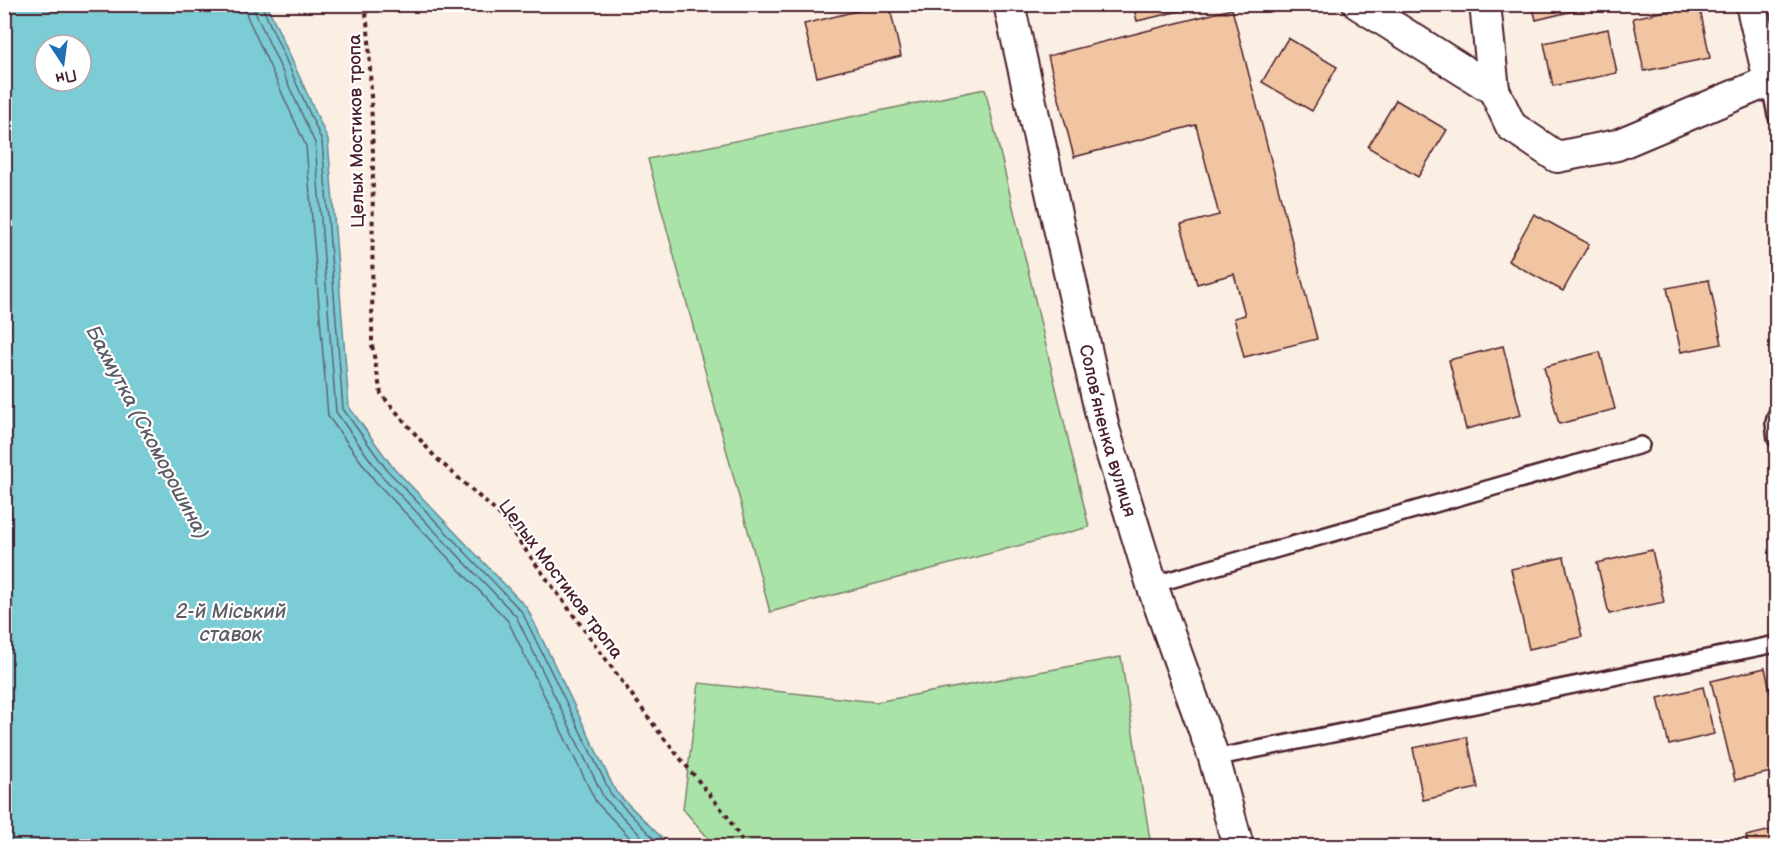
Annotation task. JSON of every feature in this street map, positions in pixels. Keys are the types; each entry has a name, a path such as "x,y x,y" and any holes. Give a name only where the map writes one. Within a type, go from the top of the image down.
{"street":[{"name":"Солов’яненка вулиця","path":"1009,4 1104,429 1152,585 1214,758 1238,846"},
{"path":"1358,4 1494,90"},
{"path":"1485,4 1494,90 1511,126 1557,157 1617,145 1773,79 1750,4"}],"lane":[{"path":"1773,79 1776,115"},
{"path":"1776,415 1774,423 1776,439"},
{"path":"1152,585 1641,445"},
{"path":"1214,758 1776,644"}],"path":[{"name":"Целых Мостиков тропа","path":"365,4 369,40 373,154 372,345 381,394 435,457 500,515 662,736 727,816 745,846"}],"green space":[{"path":"985,89 1089,527 770,612 648,159"},
{"path":"1121,657 1151,846 715,846 683,809 699,683 876,702"}],"water":[{"name":"2-й Міський ставок","path":"5,4 267,5 328,140 349,407 392,466 527,608 616,792 670,846 5,846 4,650 8,618 4,615"}],"building":[{"path":"889,4 901,56 817,77 804,24"},
{"path":"1133,4 1206,4 1206,5 1137,21"},
{"path":"1532,4 1602,4 1536,20"},
{"path":"1699,4 1710,58 1644,71 1633,18"},
{"path":"1232,9 1317,339 1244,357 1234,318 1245,315 1234,274 1197,284 1181,225 1219,215 1196,125 1074,157 1048,56"},
{"path":"1608,29 1617,73 1553,86 1544,43"},
{"path":"1288,38 1337,67 1312,111 1262,82"},
{"path":"1396,100 1447,130 1418,177 1368,147"},
{"path":"1534,214 1589,244 1563,291 1508,261"},
{"path":"1709,280 1722,344 1681,352 1667,288"},
{"path":"1503,346 1521,415 1466,429 1449,360"},
{"path":"1600,352 1615,409 1559,424 1544,367"},
{"path":"1652,550 1664,602 1609,614 1597,563"},
{"path":"1564,557 1582,637 1529,649 1511,569"},
{"path":"1765,668 1776,716 1776,771 1735,780 1711,681"},
{"path":"1703,687 1714,734 1669,745 1658,698"},
{"path":"1467,737 1478,788 1423,800 1413,748"},
{"path":"1776,829 1776,846 1748,846 1746,836"},
{"path":"1705,840 1707,846 1679,846"}],"water label":[{"name":"Бахмутка (Скоморошина)","path":"148,432"}]}
